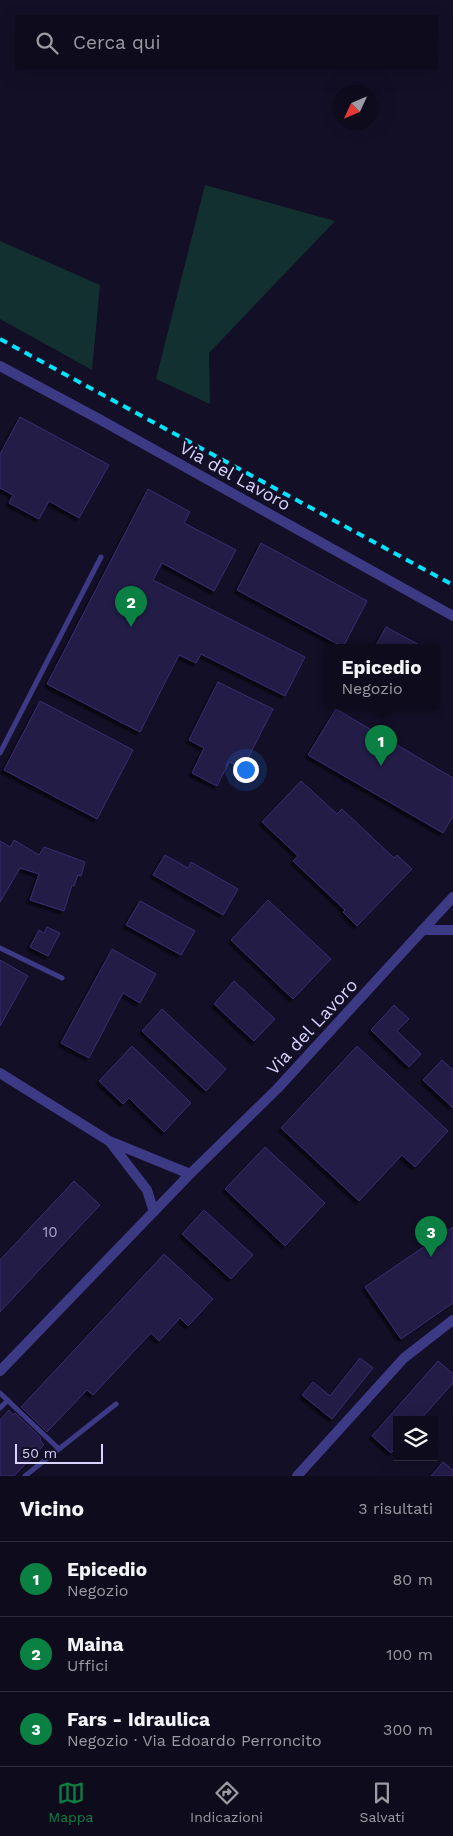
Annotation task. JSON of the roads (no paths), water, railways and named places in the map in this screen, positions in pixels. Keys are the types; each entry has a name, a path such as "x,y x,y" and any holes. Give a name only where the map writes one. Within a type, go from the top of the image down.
{"street":[{"name":"Via del Lavoro","path":"0,366 453,616"},
{"name":"Via del Lavoro","path":"0,1371 190,1174 276,1089 453,896"},
{"path":"422,930 453,930"},
{"path":"0,1074 109,1141 190,1174"},
{"path":"109,1141 147,1190 154,1212"},
{"path":"297,1476 404,1358 453,1320"}],"lane":[{"path":"0,753 101,558"},
{"path":"0,948 62,978"},
{"path":"0,1393 59,1449"},
{"path":"0,1408 8,1400"},
{"path":"25,1476 116,1404"}],"railway":[{"path":"0,339 453,585"}],"place":[{"name":"Maina","path":"131,627"},
{"name":"Epicedio","path":"381,766"},
{"name":"Fars - Idraulica","path":"431,1257"}]}
